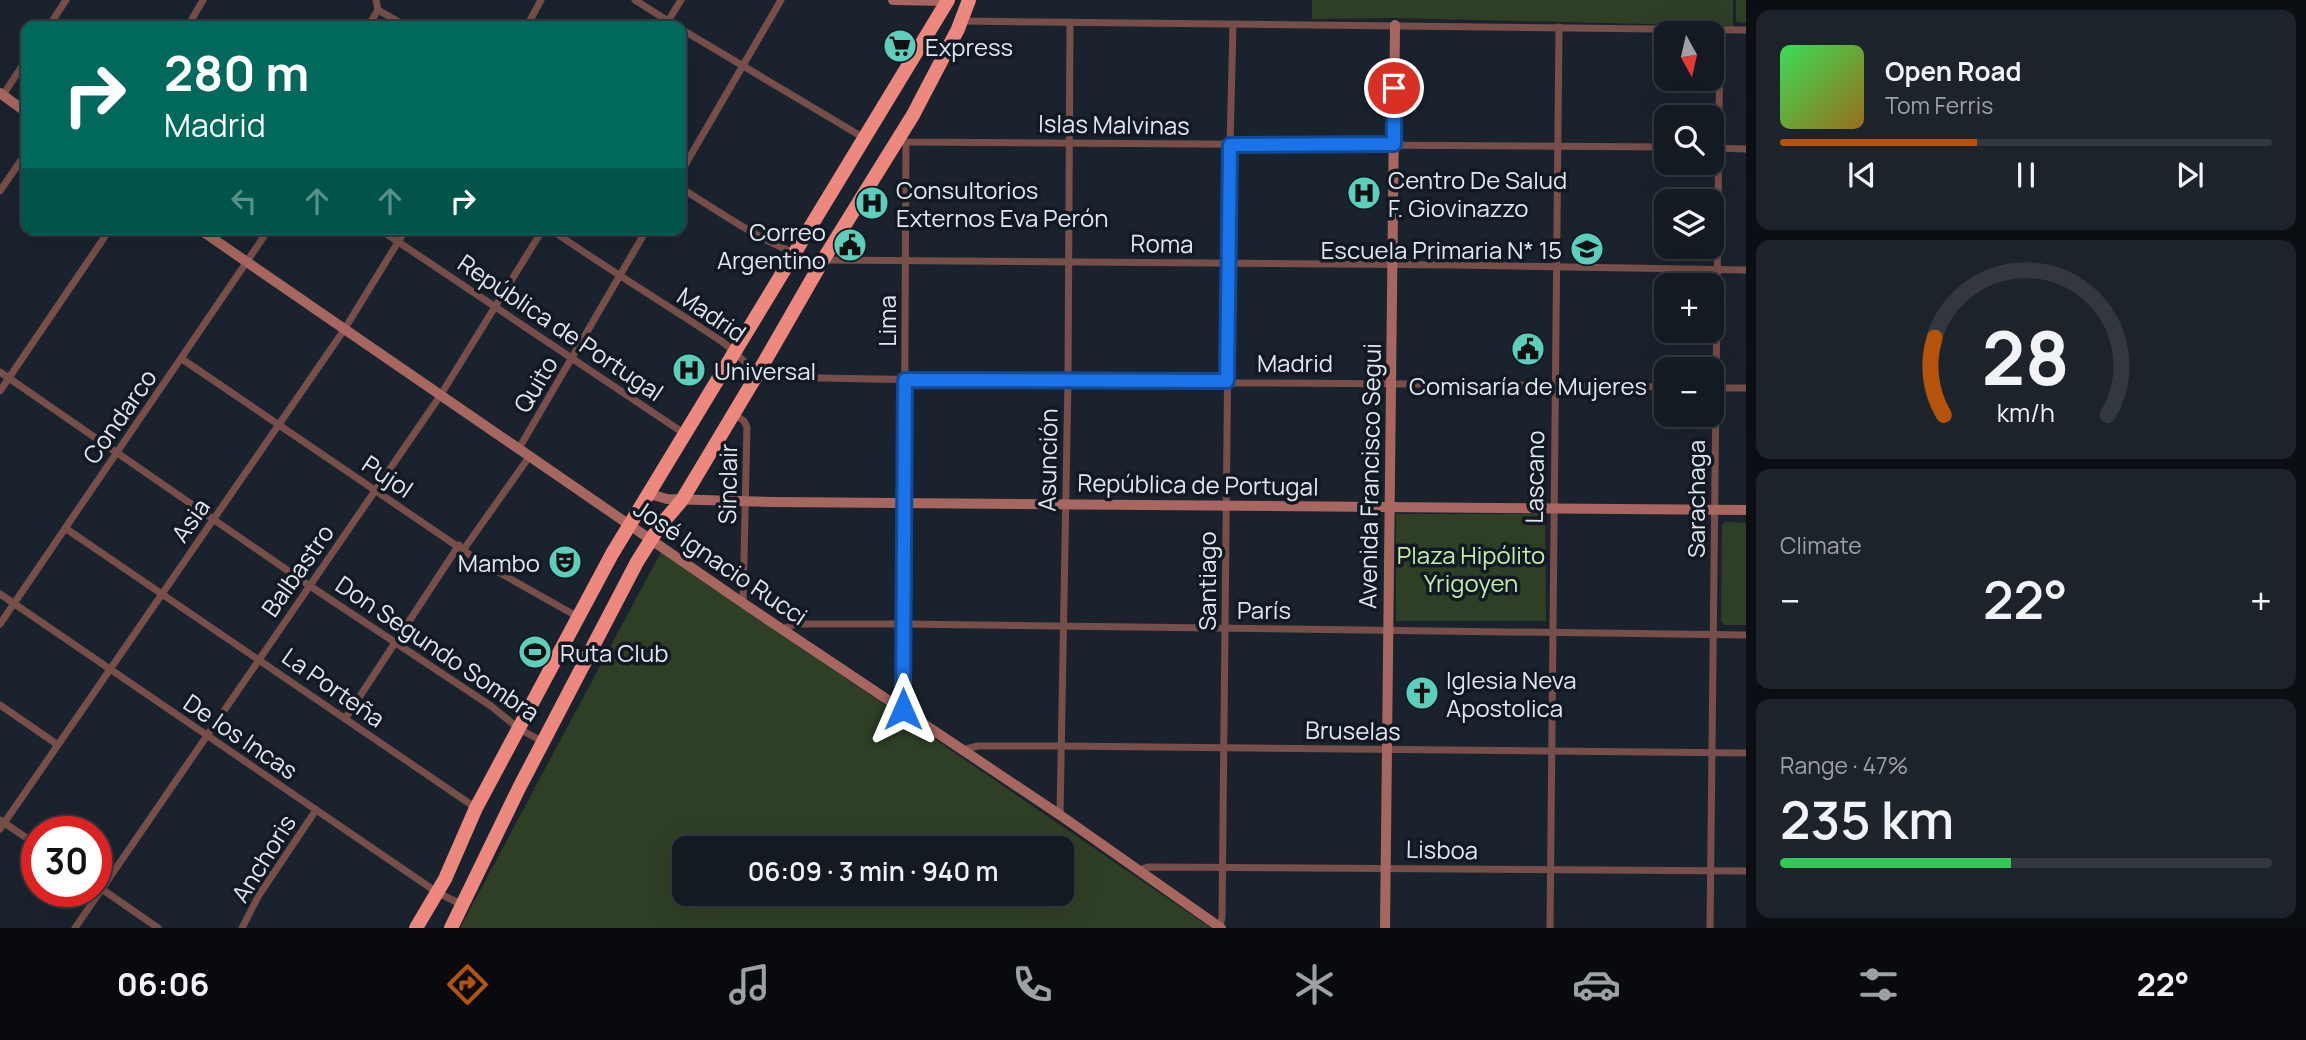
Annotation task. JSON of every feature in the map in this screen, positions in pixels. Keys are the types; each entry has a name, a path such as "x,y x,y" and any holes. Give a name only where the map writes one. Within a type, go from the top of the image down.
{"highway":[{"path":"451,928 541,741 652,538 682,500 823,260 903,139 969,0"},
{"path":"416,928 438,893 476,808 518,728 629,525 948,1"}],"street":[{"path":"52,21 66,0"},
{"path":"191,21 204,0"},
{"path":"371,21 378,10 376,0"},
{"path":"530,21 541,0"},
{"path":"635,0 664,21"},
{"path":"672,21 681,0"},
{"path":"686,164 781,0"},
{"path":"893,0 948,1"},
{"path":"378,10 397,21"},
{"path":"961,21 1654,28"},
{"name":"Asunción","path":"1060,815 1068,381 1070,22"},
{"name":"Avenida Francisco Segui","path":"1385,928 1395,24"},
{"name":"Santiago","path":"1220,928 1233,25"},
{"name":"Lascano","path":"1550,928 1559,27"},
{"path":"1724,29 1746,30"},
{"path":"686,32 864,138"},
{"path":"21,67 1,94 21,108"},
{"name":"Islas Malvinas","path":"903,139 1230,145 1654,148"},
{"name":"Lima","path":"903,139 903,709"},
{"path":"1724,148 1746,149"},
{"path":"0,191 21,160"},
{"name":"Sarachaga","path":"1714,357 1715,175"},
{"name":"Roma","path":"686,191 794,254 823,260 1746,270"},
{"path":"0,391 106,235"},
{"name":"José Ignacio Rucci","path":"208,235 518,450 1060,815 1220,928"},
{"name":"Condarco","path":"0,624 266,235"},
{"name":"República de Portugal","path":"387,235 685,435"},
{"name":"Asia","path":"1,824 344,330 403,235"},
{"name":"Balbastro","path":"112,869 207,736 440,396 539,235"},
{"name":"Madrid","path":"559,235 736,352 758,373 768,377 1654,387"},
{"name":"Quito","path":"518,450 643,235"},
{"name":"Pujol","path":"182,359 479,561 578,617"},
{"name":"Don Segundo Sombra","path":"0,372 310,586 491,706 518,728 541,741"},
{"path":"1724,388 1746,388"},
{"name":"Sinclair","path":"734,414 744,421 747,427 743,603"},
{"name":"Sarachaga","path":"1710,928 1714,427"},
{"path":"345,719 461,547 529,457"},
{"name":"República de Portugal","path":"650,494 682,500 746,501 1746,510"},
{"name":"La Porteña","path":"65,528 476,808"},
{"name":"De los Incas","path":"0,594 438,893 463,905"},
{"name":"París","path":"782,629 796,624 902,624 1746,635"},
{"path":"0,705 58,745"},
{"name":"Bruselas","path":"961,750 978,746 1062,746 1746,752"},
{"name":"Anchoris","path":"242,928 255,901 316,810"},
{"path":"1,824 21,836"},
{"name":"Lisboa","path":"1139,870 1149,867 1222,867 1746,871"},
{"path":"112,896 158,928"},
{"name":"Balbastro","path":"75,928 87,907"}],"green space":[{"path":"1312,0 1733,0 1733,26 1724,26 1724,21 1654,21 1654,24 1393,18 1312,19"},
{"path":"1736,0 1746,0 1746,23 1736,22"},
{"name":"Plaza Hipólito Yrigoyen","path":"1396,514 1545,514 1546,621 1396,621"},
{"path":"1725,522 1746,523 1746,625 1725,625 1721,621 1722,525"},
{"path":"661,552 1211,928 460,928"}],"place":[{"name":"Express","path":"900,46"},
{"name":"Centro De Salud F. Giovinazzo","path":"1364,193"},
{"name":"Consultorios Externos Eva Perón","path":"872,203"},
{"name":"Correo Argentino","path":"850,245"},
{"name":"Escuela Primaria N* 15","path":"1587,249"},
{"name":"Comisaría de Mujeres","path":"1528,349"},
{"name":"Universal","path":"689,370"},
{"name":"Mambo","path":"565,562"},
{"name":"Ruta Club","path":"535,652"},
{"name":"Iglesia Neva Apostolica","path":"1422,693"}],"route":[{"path":"903,709 905,380 1227,381 1230,145 1394,144 1394,88"}]}
